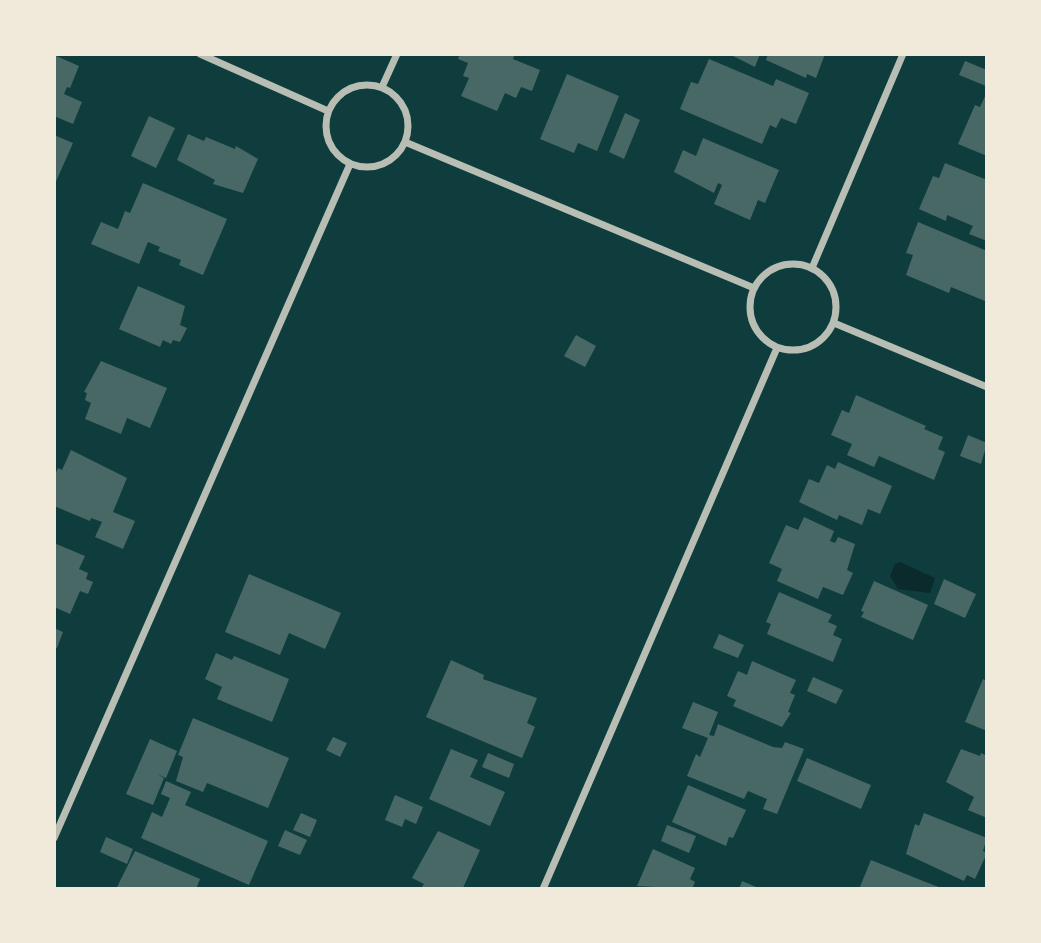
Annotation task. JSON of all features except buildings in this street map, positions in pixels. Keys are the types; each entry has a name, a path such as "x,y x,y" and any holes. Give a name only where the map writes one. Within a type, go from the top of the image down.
{"street":[{"path":"200,54 328,111"},
{"path":"382,87 397,54"},
{"path":"813,268 903,54"},
{"path":"370,85 382,87 402,104 408,130 405,142 388,162 375,167 350,164 331,147 327,135 328,111 345,91 370,85"},
{"path":"405,142 754,288"},
{"path":"54,838 350,164"},
{"path":"785,264 813,268 831,286 835,298 834,323 824,337 810,348 794,351 777,348 765,341 750,317 754,288 772,269 785,264"},
{"path":"834,323 987,387"},
{"path":"543,889 777,348"}],"water":[{"path":"900,562 935,578 930,593 898,589 890,576 895,564"}]}
